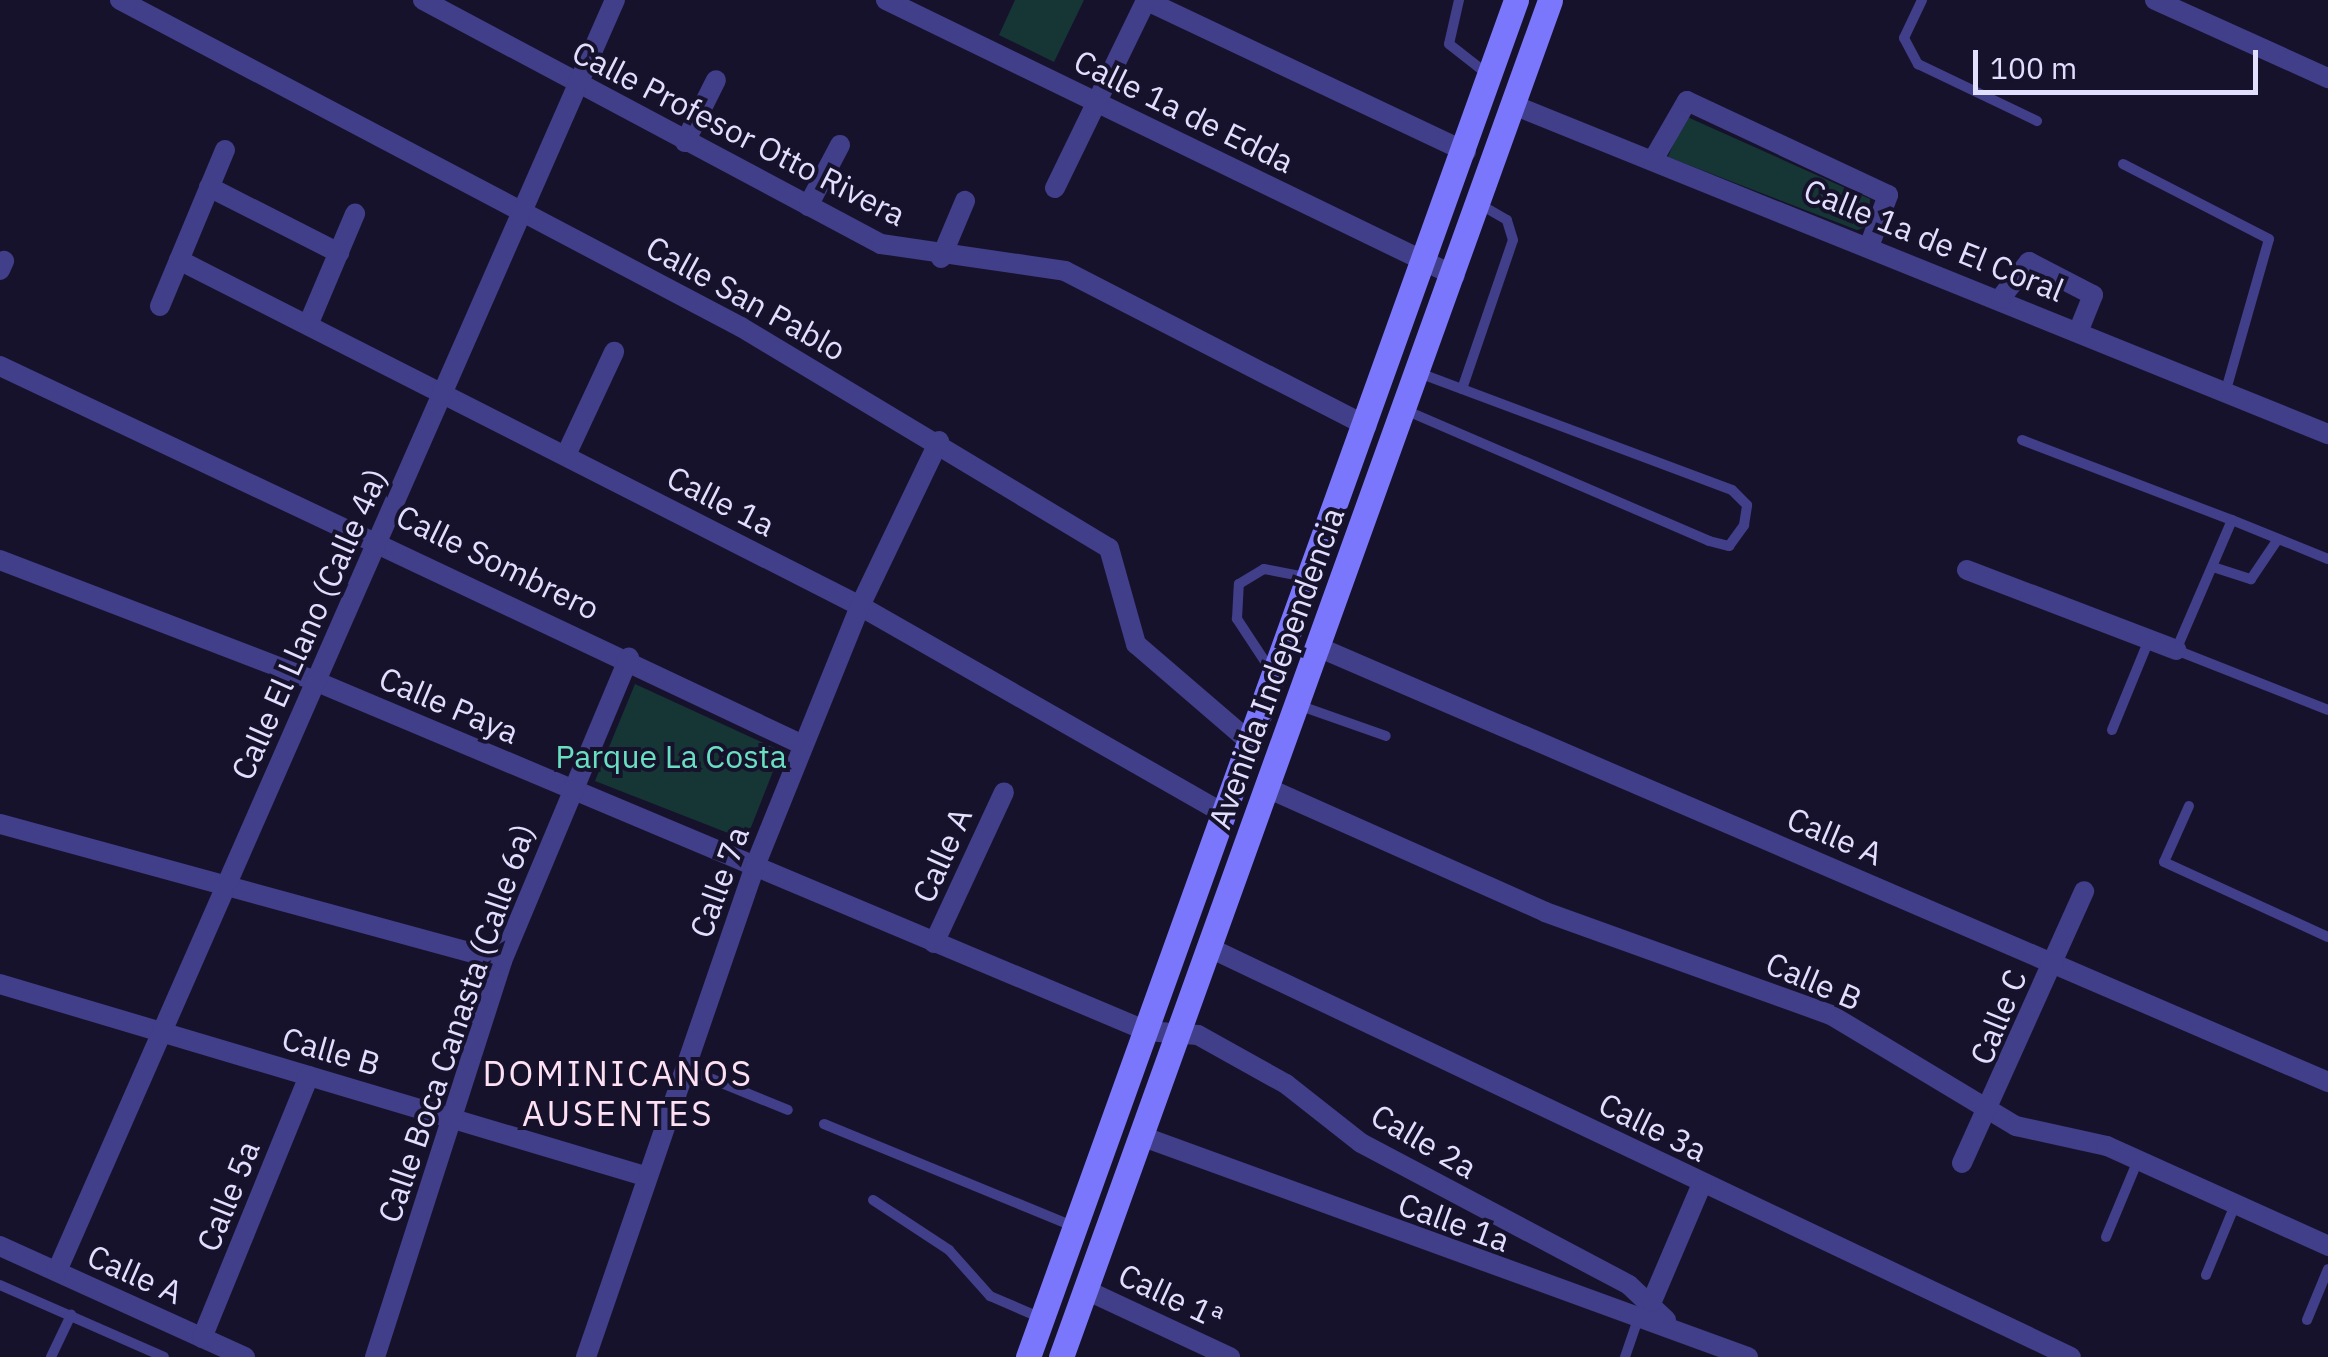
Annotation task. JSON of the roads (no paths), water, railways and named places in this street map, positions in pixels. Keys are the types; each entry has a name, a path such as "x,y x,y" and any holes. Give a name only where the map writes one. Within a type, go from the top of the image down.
{"main road":[{"name":"Avenida Independencia","path":"1028,1357 1466,152 1516,0"},
{"name":"Avenida Independencia","path":"1061,1357 1481,205 1550,0"},
{"path":"1334,516 1362,527"},
{"path":"1276,678 1301,697"}],"street":[{"name":"Calle San Pablo","path":"120,0 522,212 939,441 1109,548 1136,644 1251,744"},
{"name":"Calle Profesor Otto Rivera","path":"423,0 450,6 576,84 896,250 1070,272 1366,426"},
{"name":"Calle El Llano (Calle 4a)","path":"56,1271 615,0"},
{"name":"Calle 1a de Edda","path":"886,0 1455,276"},
{"path":"1055,188 1100,104 1145,0 1466,152"},
{"path":"2154,0 2328,78"},
{"path":"686,142 716,80"},
{"path":"1653,160 1687,100 1888,194 1870,247"},
{"name":"Calle 1a de El Coral","path":"1516,106 2079,330 2328,434"},
{"path":"808,206 840,144"},
{"path":"160,306 225,150"},
{"path":"209,187 339,253"},
{"path":"941,258 965,202"},
{"path":"308,325 356,214"},
{"name":"Calle 1a","path":"179,260 860,606 1225,814"},
{"path":"2000,299 2029,262 2093,295 2079,330"},
{"path":"566,455 614,352"},
{"name":"Calle Sombrero","path":"0,366 380,538 803,744"},
{"name":"Calle 7a","path":"586,1357 645,1176 803,744 860,606 939,441"},
{"name":"Calle Paya","path":"0,560 315,681 1147,1030"},
{"path":"1967,570 2176,650"},
{"name":"Calle A","path":"1318,647 2328,1082"},
{"name":"Calle Boca Canasta (Calle 6a)","path":"374,1357 502,961 629,658"},
{"name":"Calle B","path":"1267,788 1544,912 1831,1015 1992,1111 2138,1160 2328,1246"},
{"name":"Calle A","path":"934,942 1004,792"},
{"path":"0,824 502,961"},
{"name":"Calle C","path":"1962,1163 1992,1111 2084,891"},
{"name":"Calle 3a","path":"1210,948 2071,1357"},
{"name":"Calle B","path":"0,984 645,1176"},
{"name":"Calle 2a","path":"1147,1030 1180,1029 1248,1060 1361,1143 1645,1308"},
{"name":"Calle 5a","path":"202,1338 309,1076"},
{"name":"Calle 1a","path":"1141,1136 1645,1308 1748,1357"},
{"path":"1645,1308 1702,1184"},
{"name":"Calle A","path":"0,1246 245,1357"},
{"name":"Calle 1ª","path":"1086,1290 1230,1357"}],"lane":[{"path":"1459,0 1449,44 1492,76"},
{"path":"1922,0 1904,38 1918,64 2038,121"},
{"path":"2123,164 2269,239 2226,390"},
{"path":"1462,389 1513,240 1507,220 1481,205"},
{"path":"1405,410 1709,541 1737,542 1747,505 1732,490 1419,373"},
{"path":"2022,440 2328,559"},
{"path":"2232,520 2176,650 2328,710"},
{"path":"2214,567 2251,579 2278,539"},
{"path":"1276,678 1237,619 1239,584 1264,569 1312,578"},
{"path":"2112,730 2150,640"},
{"path":"1301,697 1386,736"},
{"path":"2189,806 2164,862 2328,937"},
{"path":"684,1067 788,1110"},
{"path":"824,1124 1075,1226"},
{"path":"2106,1238 2138,1160"},
{"path":"873,1200 948,1250 990,1296 1042,1318"},
{"path":"2206,1275 2235,1204"},
{"path":"2306,1320 2328,1269"},
{"path":"0,1285 164,1357"},
{"path":"1625,1357 1645,1308"},
{"path":"51,1357 71,1315"}],"district":[{"name":"DOMINICANOS AUSENTES","path":"618,1093"}],"park label":[{"name":"Parque La Costa","path":"671,756"}]}
